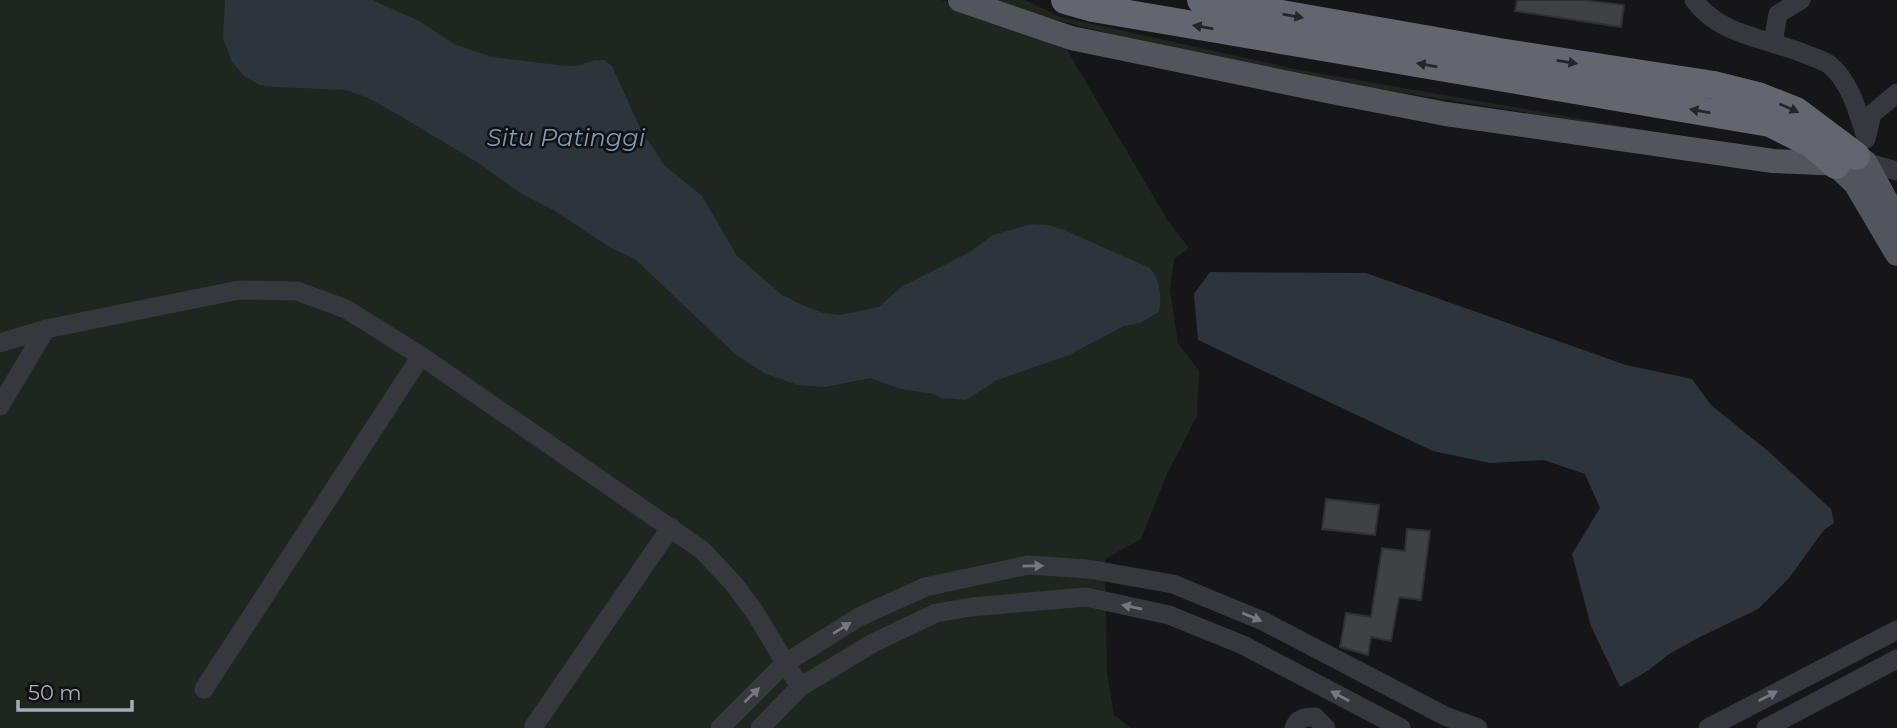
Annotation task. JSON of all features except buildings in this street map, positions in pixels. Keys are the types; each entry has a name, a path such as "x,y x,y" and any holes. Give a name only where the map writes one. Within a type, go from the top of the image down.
{"highway":[{"path":"1065,0 1093,8 1770,123 1812,144 1856,155"},
{"path":"1201,0 1499,52 1714,85 1758,96 1796,111 1856,155"}],"main road":[{"path":"960,0 1071,38 1337,93 1557,131 1773,161 1856,155"},
{"path":"1856,155 1897,220"},
{"path":"1856,155 1855,183 1897,254"}],"street":[{"path":"1694,0 1712,18 1732,31 1773,42 1829,65 1849,89 1856,155"},
{"path":"1773,42 1778,14 1801,0"},
{"path":"1856,155 1872,114 1897,93"},
{"path":"1856,155 1897,171"},
{"path":"0,343 46,329 239,290 297,291 346,309 421,356 702,550 733,583 754,611 800,687"},
{"path":"0,406 46,329"},
{"path":"204,689 421,356"},
{"path":"534,726 671,527"},
{"path":"720,728 784,664 859,617 925,587 1028,565 1088,569 1173,584 1263,621 1445,716 1478,728"},
{"path":"966,577 971,607"},
{"path":"925,587 936,613"},
{"path":"760,728 800,687 873,643 936,613 971,607 1086,597 1169,615 1243,645 1401,728"},
{"path":"1708,728 1897,630"},
{"path":"1766,728 1897,659"},
{"path":"1294,728 1295,723 1304,718 1315,717 1326,728"}],"shaded area":[{"path":"0,0 941,0 974,10 975,14 1067,50 1168,221 1189,248 1174,259 1170,290 1178,343 1199,371 1197,416 1167,474 1141,539 1105,559 1107,673 1114,715 1131,728 0,728"},
{"path":"981,0 1025,0 1061,17 1300,70 1754,149 1297,76 1187,54"}],"water":[{"name":"Situ Patinggi","path":"225,0 372,0 421,22 454,44 492,57 566,66 604,60 612,66 641,130 665,166 702,196 737,256 782,295 823,313 840,315 879,307 901,287 970,252 993,235 1032,224 1064,230 1150,268 1159,289 1159,312 1140,323 1124,326 1069,355 997,380 966,400 901,389 870,378 825,387 798,385 764,373 735,354 635,259 609,247 392,111 346,90 274,87 260,85 244,76 232,62 223,38"},
{"path":"1210,272 1366,273 1626,365 1692,379 1711,405 1768,451 1831,509 1834,523 1824,530 1789,578 1758,609 1669,654 1620,687 1591,626 1572,554 1600,508 1585,474 1544,460 1490,463 1433,451 1198,340 1194,294"}]}
